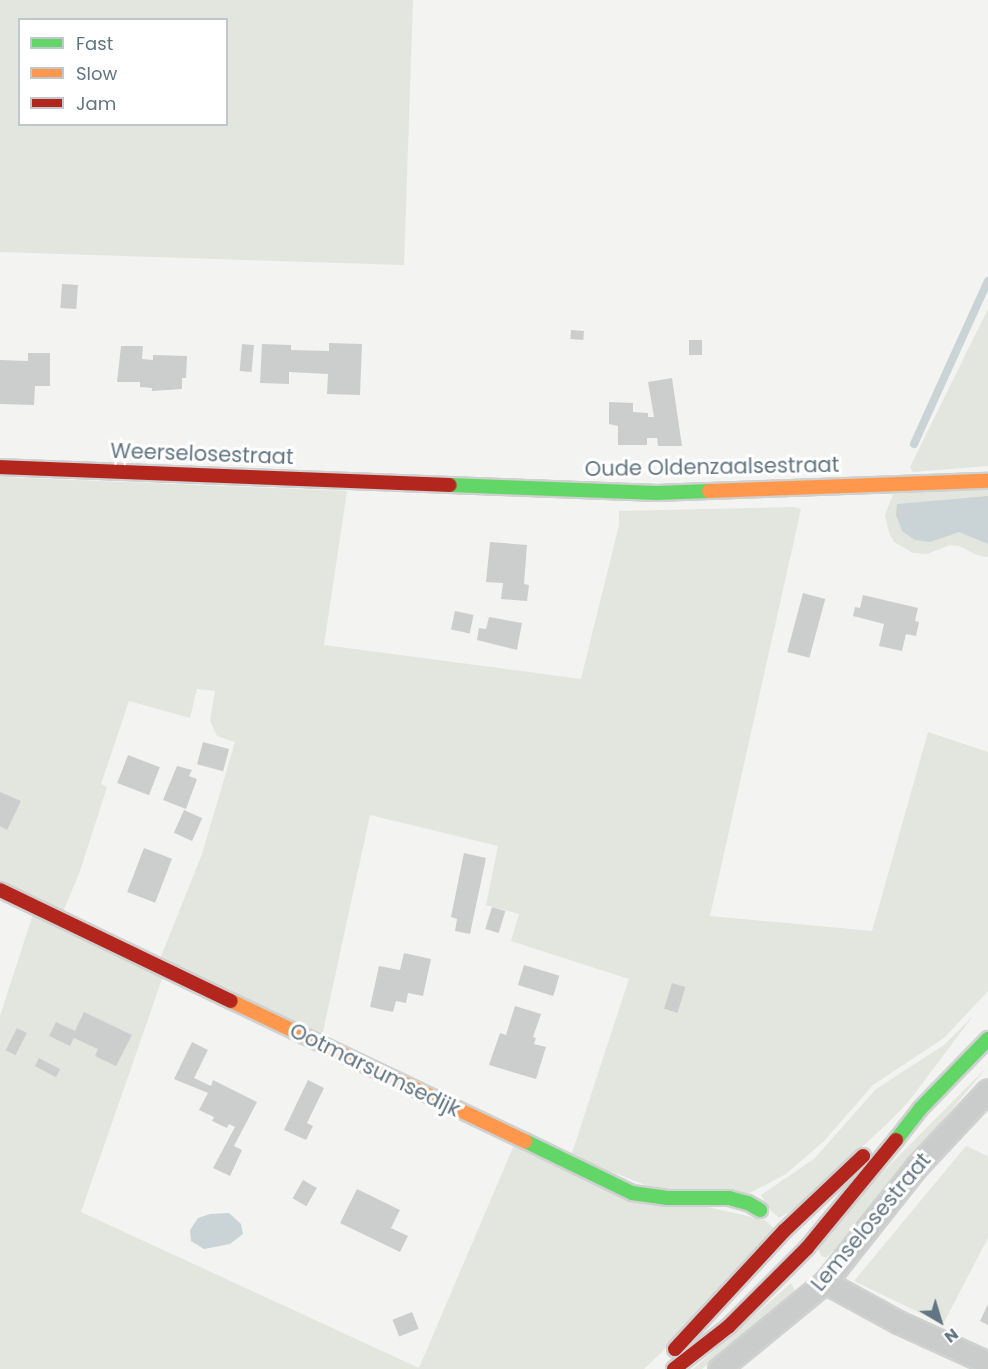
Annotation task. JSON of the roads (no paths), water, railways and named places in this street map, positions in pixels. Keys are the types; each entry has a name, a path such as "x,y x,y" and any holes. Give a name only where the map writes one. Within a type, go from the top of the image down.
{"street":[{"name":"Weerselosestraat","path":"0,467 402,483"},
{"name":"Oude Oldenzaalsestraat","path":"402,483 657,493 988,481"},
{"name":"Ootmarsumsedijk","path":"0,890 632,1193 668,1198 729,1198 748,1203 760,1210"},
{"path":"674,1369 729,1326 807,1248 870,1175 920,1109 988,1039"},
{"name":"Lemselosestraat","path":"719,1369 825,1282 916,1167 988,1090"},
{"path":"657,1369 784,1231 871,1148 920,1109"},
{"path":"825,1282 898,1322 988,1363"}],"waterway":[{"path":"914,444 988,281"}]}
